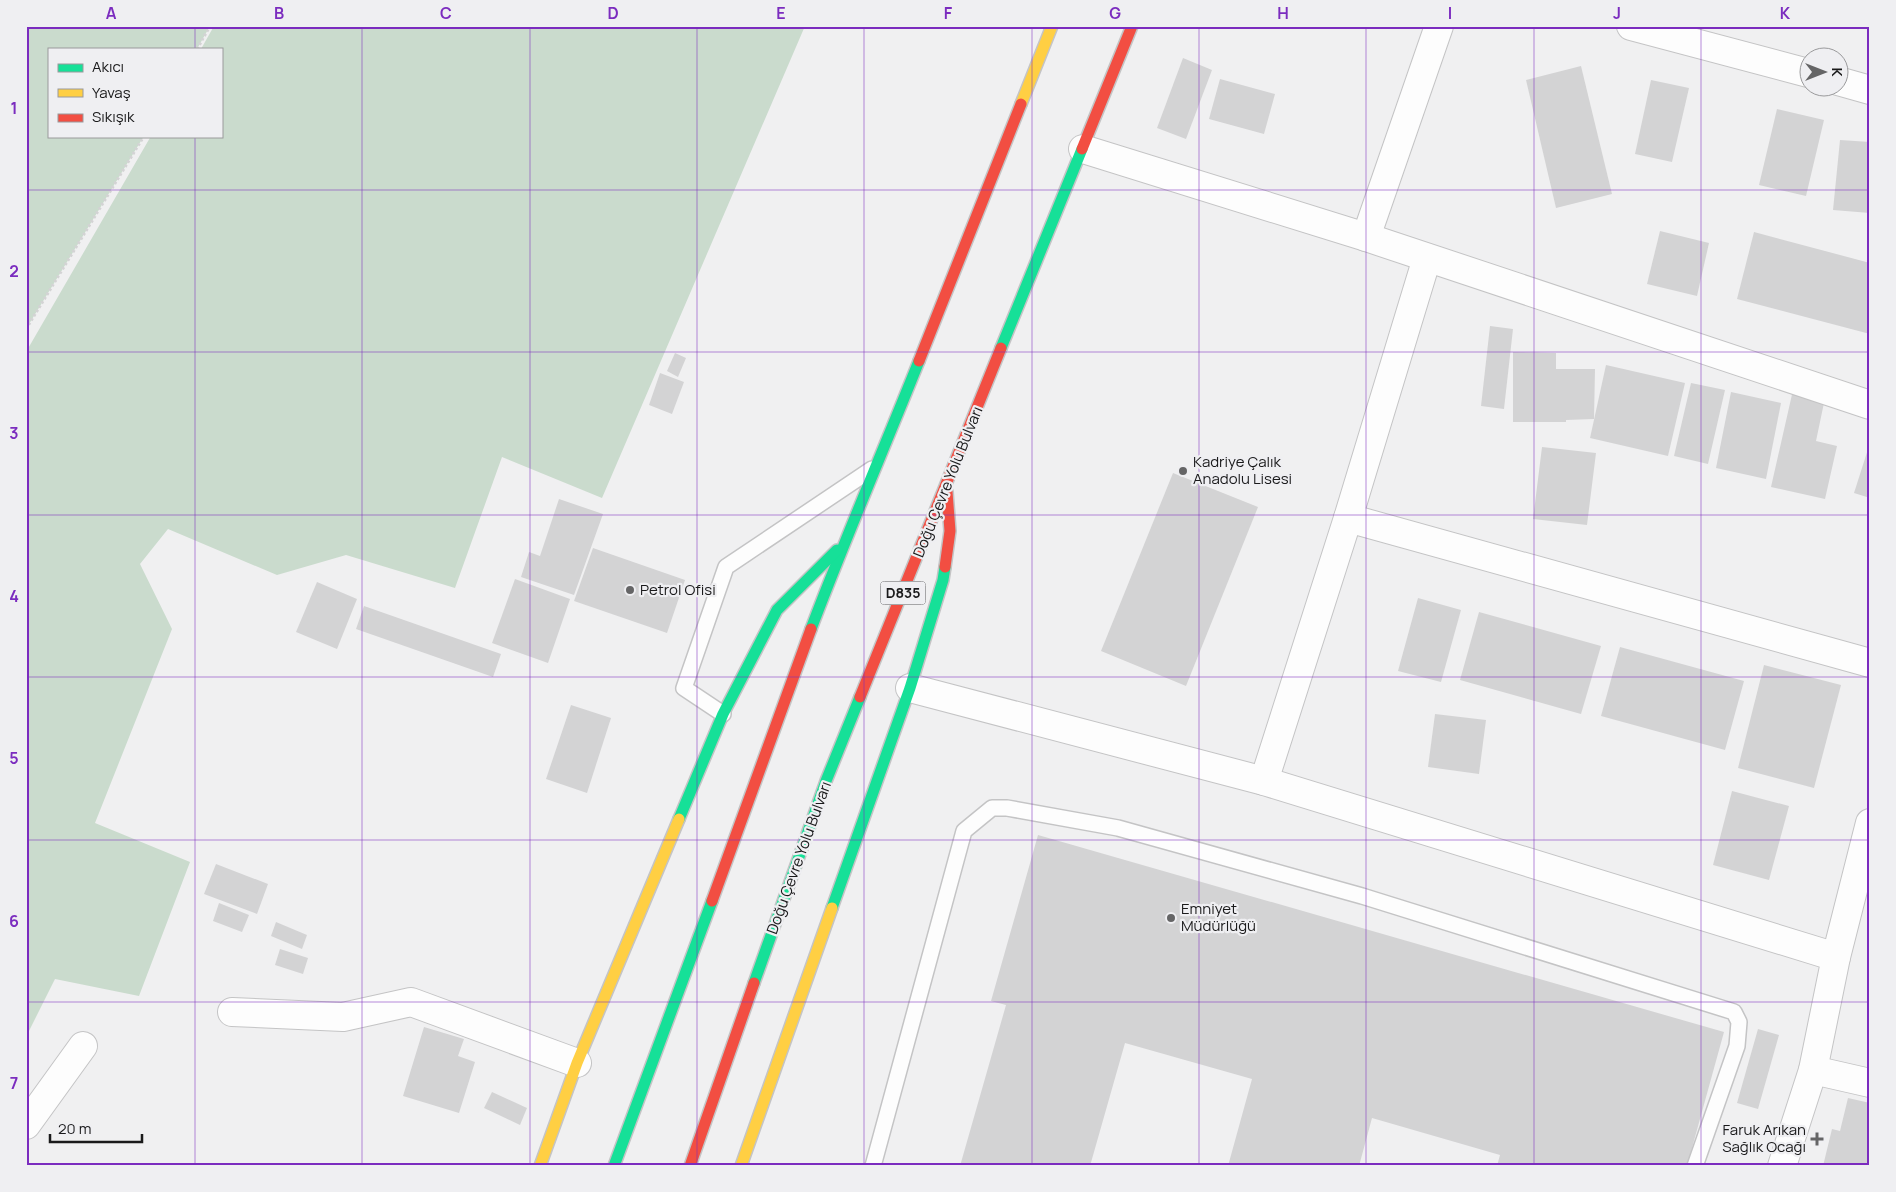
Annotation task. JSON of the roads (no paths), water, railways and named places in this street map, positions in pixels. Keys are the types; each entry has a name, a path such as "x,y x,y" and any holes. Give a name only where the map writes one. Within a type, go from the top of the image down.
{"highway":[{"path":"614,1166 843,543 877,466 1052,26"},
{"name":"Doğu Çevre Yolu Bulvarı","path":"690,1166 826,781 1132,26"},
{"path":"741,1166 910,688 943,580 950,531 947,485"},
{"path":"540,1166 577,1063 723,714 777,610 843,543"}],"street":[{"path":"1366,237 1439,26"},
{"path":"1631,26 1798,70"},
{"path":"1848,84 1870,90"},
{"path":"1083,149 1366,237 1870,405"},
{"path":"1264,781 1428,258"},
{"path":"1348,518 1870,663"},
{"path":"910,688 1264,781 1836,957"},
{"path":"1782,1166 1812,1070 1836,957 1870,823"},
{"path":"232,1012 343,1017 411,1002 577,1063"},
{"path":"26,1125 83,1046"},
{"path":"1812,1070 1870,1083"}],"lane":[{"path":"723,714 684,688 726,568 877,466"},
{"path":"873,1166 964,831 992,808 1016,810 1137,834 1362,896 1734,1012 1739,1022 1736,1046 1695,1166"}],"place":[{"name":"Kadriye Çalık Anadolu Lisesi","path":"1183,471"},
{"name":"Petrol Ofisi","path":"630,590"},
{"name":"Emniyet Müdürlüğü","path":"1171,918"},
{"name":"Faruk Arıkan Sağlık Ocağı","path":"1817,1139"}]}
